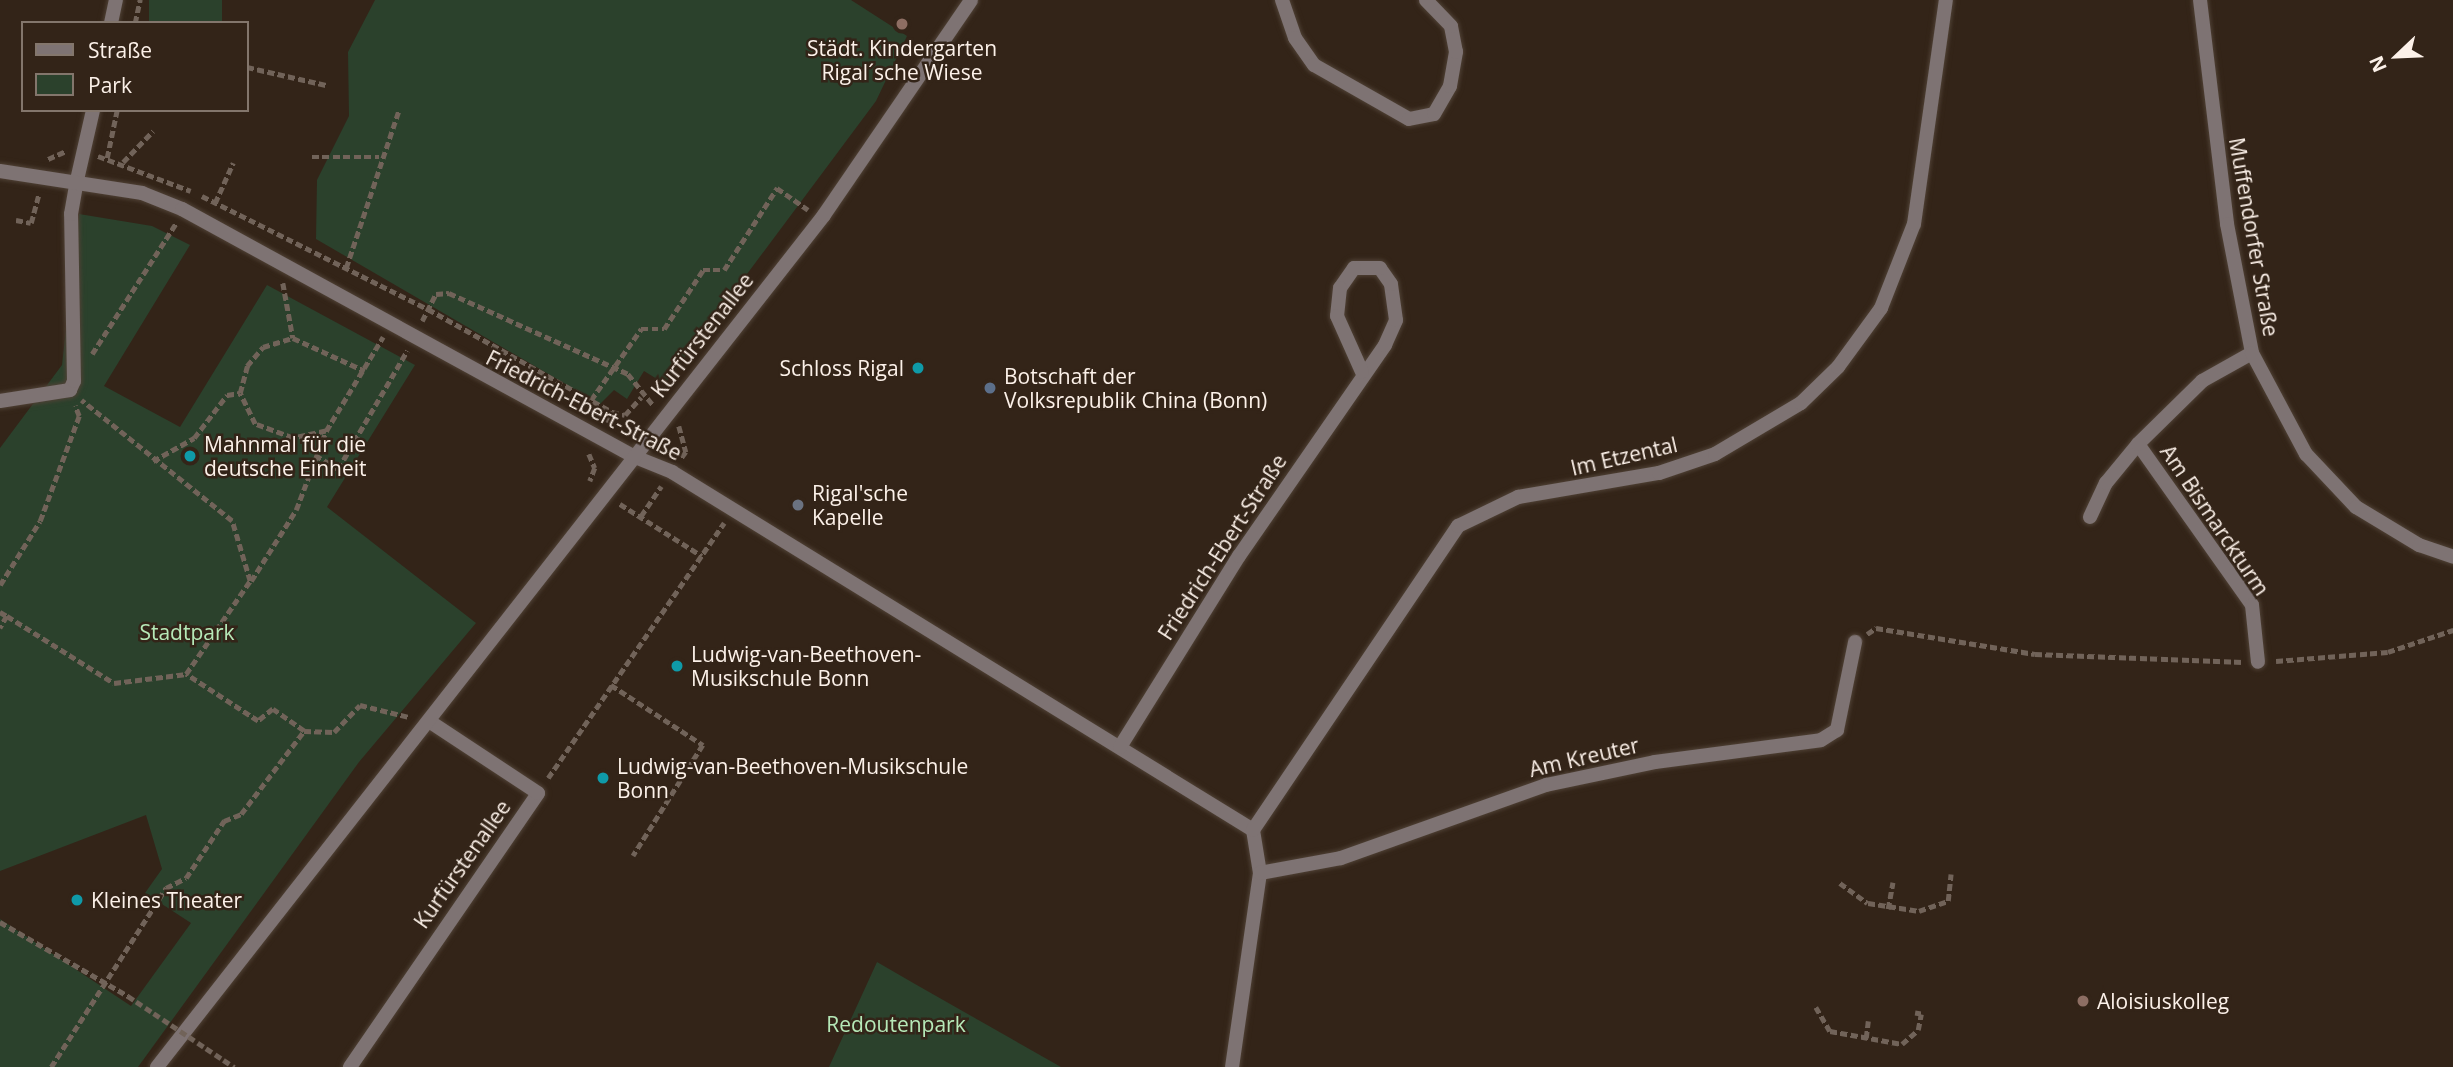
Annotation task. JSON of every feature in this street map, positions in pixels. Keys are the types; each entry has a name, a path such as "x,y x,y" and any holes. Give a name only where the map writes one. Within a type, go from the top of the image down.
{"street":[{"path":"111,21 116,0"},
{"name":"Kurfürstenallee","path":"157,1067 821,219 971,0"},
{"path":"1282,0 1295,38 1314,65 1409,119 1434,114 1450,86 1456,52 1451,26 1426,0"},
{"name":"Im Etzental","path":"1253,830 1458,526 1518,498 1659,473 1714,454 1801,402 1838,367 1881,308 1914,224 1946,0"},
{"name":"Muffendorfer Straße","path":"2200,0 2227,224 2252,353 2306,454 2356,507 2419,545 2453,557"},
{"path":"0,401 72,386 71,214 93,112"},
{"name":"Friedrich-Ebert-Straße","path":"0,171 77,180 182,209 207,221 414,339 635,457 672,472 1253,830"},
{"name":"Friedrich-Ebert-Straße","path":"1120,747 1396,320 1391,284 1380,268 1354,268 1340,288 1337,316 1362,372"},
{"name":"Am Bismarckturm","path":"2090,517 2106,483 2138,444 2202,381 2252,353"},
{"name":"Am Bismarckturm","path":"2138,444 2252,605 2258,662"},
{"name":"Am Kreuter","path":"1260,873 1341,858 1546,785 1654,762 1821,740 1837,730 1855,642"},
{"name":"Kurfürstenallee","path":"350,1067 538,793 429,721"},
{"path":"1232,1067 1260,873 1253,830"}],"path":[{"path":"135,21 140,0"},
{"path":"248,67 326,85"},
{"path":"346,268 359,244 361,211 379,157 399,110"},
{"path":"107,158 117,112"},
{"path":"123,162 153,131"},
{"path":"312,157 379,157"},
{"path":"207,221 233,163"},
{"path":"16,220 31,223 44,176"},
{"path":"591,400 641,329 664,329 703,270 724,270 777,188 821,219"},
{"path":"0,585 40,521 79,416 72,386 169,240 182,209"},
{"path":"320,256 428,309 612,412"},
{"path":"279,262 293,338"},
{"path":"315,455 338,469 414,339 436,294 449,293 616,368 667,415"},
{"path":"186,674 296,510 326,431 365,371 389,325"},
{"path":"326,431 274,436 255,424 240,393 247,366 263,347 293,338 365,371"},
{"path":"72,386 153,461 232,521 250,581"},
{"path":"153,461 194,438 227,395 240,393"},
{"path":"538,793 732,511"},
{"path":"0,612 114,683 186,674 258,721 274,709 304,731 334,732 360,705 429,721"},
{"path":"0,628 8,616"},
{"path":"1855,642 1876,628 2035,654 2258,662 2388,652 2453,630"},
{"path":"611,685 704,745 633,856"},
{"path":"51,1067 102,980 166,888 186,878 224,821 241,814 304,731"},
{"path":"1840,883 1888,909 1919,911 1948,901 1951,874"},
{"path":"1888,909 1893,882"},
{"path":"0,922 128,996 234,1067"},
{"path":"1816,1007 1830,1031 1902,1044 1918,1030 1921,1014 1915,1013"},
{"path":"1866,1038 1868,1021"}],"green space":[{"path":"149,0 222,0 222,21 149,21"},
{"path":"375,0 851,0 907,36 876,101 665,384 644,371 627,399 614,390 600,404 316,239 317,180 349,116 348,52"},
{"name":"Stadtpark","path":"79,214 152,226 190,245 104,386 180,427 267,285 415,365 327,507 476,623 359,762 138,1067 0,1067 0,919 131,1006 191,923 145,893 162,869 146,815 0,871 0,448 62,365"},
{"name":"Redoutenpark","path":"877,962 915,984 1061,1067 829,1067"}],"place":[{"name":"Städt. Kindergarten Rigal´sche Wiese","path":"902,24"},
{"name":"Schloss Rigal","path":"918,368"},
{"name":"Botschaft der Volksrepublik China (Bonn)","path":"990,388"},
{"name":"Mahnmal für die deutsche Einheit","path":"190,456"},
{"name":"Rigal'sche Kapelle","path":"798,505"},
{"name":"Ludwig-van-Beethoven- Musikschule Bonn","path":"677,666"},
{"name":"Ludwig-van-Beethoven-Musikschule Bonn","path":"603,778"},
{"name":"Kleines Theater","path":"77,900"},
{"name":"Aloisiuskolleg","path":"2083,1001"}]}
